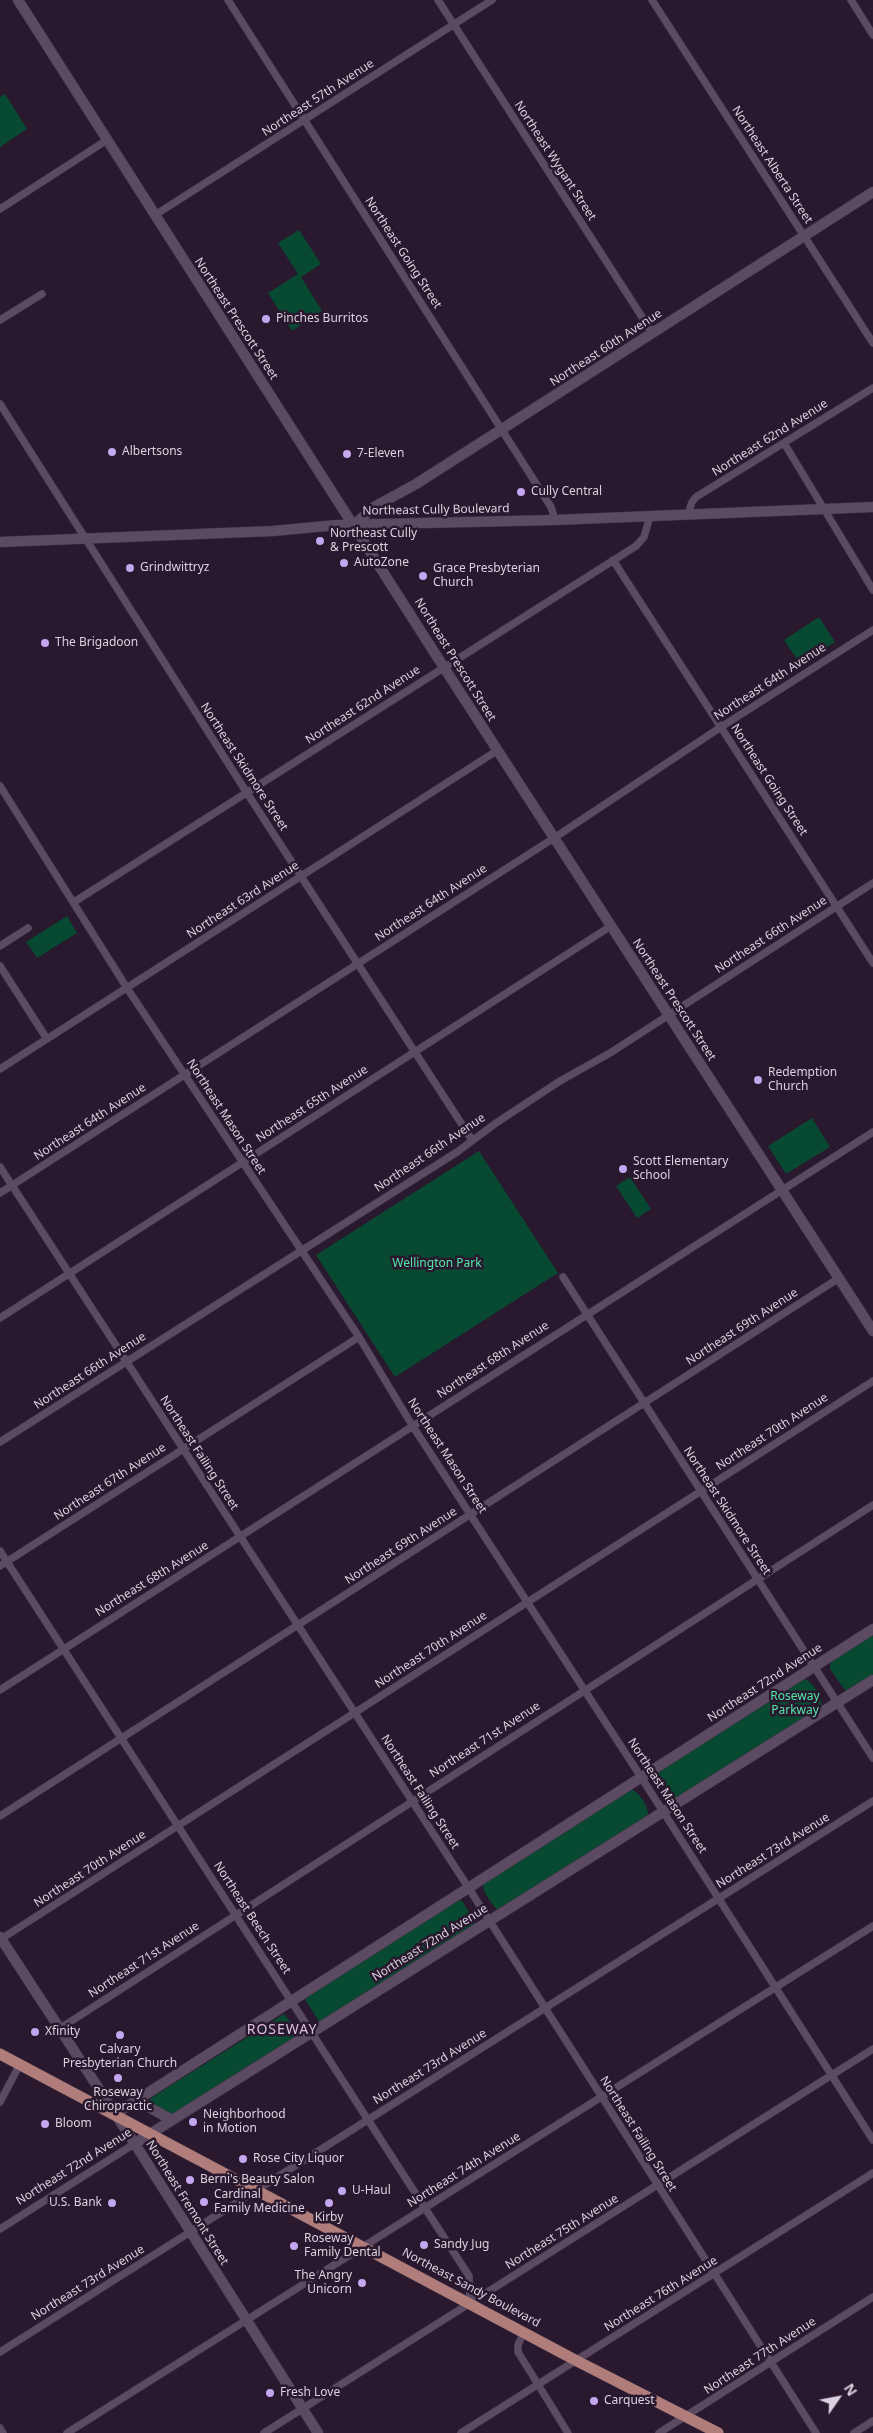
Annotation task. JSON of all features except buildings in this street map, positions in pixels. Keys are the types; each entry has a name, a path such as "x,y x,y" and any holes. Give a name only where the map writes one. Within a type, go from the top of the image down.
{"main road":[{"name":"Northeast Sandy Boulevard","path":"0,2054 577,2361 718,2433"}],"street":[{"name":"Northeast Prescott Street","path":"18,0 443,666 873,1331"},
{"name":"Northeast Going Street","path":"228,0 551,506 555,520"},
{"name":"Northeast Wygant Street","path":"438,0 653,334"},
{"name":"Northeast 57th Avenue","path":"155,215 492,0"},
{"name":"Northeast Alberta Street","path":"652,0 873,343"},
{"path":"851,0 873,35"},
{"path":"0,209 107,140"},
{"name":"Northeast 60th Avenue","path":"354,525 374,506 416,484 873,192"},
{"path":"0,320 42,294"},
{"name":"Northeast 62nd Avenue","path":"688,514 696,497 873,388"},
{"name":"Northeast Skidmore Street","path":"0,404 300,877 472,1140"},
{"path":"784,443 873,590"},
{"name":"Northeast Cully Boulevard","path":"0,542 273,531 354,525 555,520 873,507"},
{"name":"Northeast 62nd Avenue","path":"74,902 443,666 613,560 641,541 647,531 650,516"},
{"name":"Northeast Going Street","path":"613,560 873,963"},
{"name":"Northeast 64th Avenue","path":"0,1193 554,838 721,726 873,630"},
{"name":"Northeast 63rd Avenue","path":"0,1069 498,750"},
{"name":"Northeast Mason Street","path":"0,786 184,1075 358,1337 412,1425 585,1690 873,2140"},
{"name":"Northeast 66th Avenue","path":"0,1442 472,1140 560,1081 602,1058 873,883"},
{"name":"Northeast 65th Avenue","path":"0,1318 611,926"},
{"path":"0,946 28,928"},
{"path":"0,966 47,1039"},
{"name":"Northeast 68th Avenue","path":"0,1690 587,1313 873,1132"},
{"name":"Northeast Failing Street","path":"0,1167 490,1920 816,2433"},
{"name":"Northeast Skidmore Street","path":"563,1277 873,1758"},
{"name":"Northeast 69th Avenue","path":"0,1816 839,1278"},
{"name":"Northeast 67th Avenue","path":"0,1566 358,1337"},
{"name":"Northeast 70th Avenue","path":"1,1938 873,1381"},
{"name":"Northeast 71st Avenue","path":"60,2029 235,1914 873,1505"},
{"name":"Northeast Beech Street","path":"0,1551 293,2001 469,2276 470,2303"},
{"name":"Northeast 72nd Avenue","path":"115,2114 873,1629"},
{"name":"Northeast 72nd Avenue","path":"0,2228 873,1680"},
{"name":"Northeast 73rd Avenue","path":"0,2352 873,1802"},
{"name":"Northeast 74th Avenue","path":"67,2433 873,1926"},
{"name":"Northeast Fremont Street","path":"1,1938 318,2433"},
{"name":"Northeast 75th Avenue","path":"264,2433 873,2049"},
{"path":"0,2102 20,2064"},
{"path":"141,2099 143,2104 172,2120"},
{"name":"Northeast 76th Avenue","path":"461,2433 873,2173"},
{"name":"Northeast 77th Avenue","path":"659,2433 873,2297"},
{"path":"524,2332 518,2345 518,2352 568,2433"},
{"path":"854,2433 873,2421"},
{"path":"0,2428 3,2433"}],"green space":[{"path":"5,94 27,129 0,147 0,97"},
{"path":"299,230 321,264 301,277 322,311 292,331 268,293 298,274 278,243"},
{"path":"819,617 835,642 800,664 784,640"},
{"path":"67,916 77,933 37,958 26,942"},
{"path":"812,1118 830,1147 786,1174 768,1146"},
{"name":"Wellington Park","path":"479,1151 558,1273 395,1377 316,1255"},
{"path":"630,1177 651,1209 637,1218 616,1186"},
{"name":"Roseway Parkway","path":"873,1633 873,1676 847,1691 830,1669 830,1663"},
{"name":"Roseway Parkway","path":"805,1679 817,1691 822,1704 821,1708 675,1800 668,1796 659,1784 657,1772"},
{"path":"630,1789 643,1800 648,1816 498,1910 493,1905 486,1895 483,1884"},
{"path":"459,1899 463,1902 476,1924 320,2022 318,2020 306,2001 306,1997"},
{"path":"284,2014 297,2030 295,2037 175,2113 170,2115 149,2103 151,2098"}],"place":[{"name":"Pinches Burritos","path":"266,319"},
{"name":"Albertsons","path":"112,452"},
{"name":"7-Eleven","path":"347,454"},
{"name":"Cully Central","path":"521,492"},
{"name":"Northeast Cully & Prescott","path":"320,541"},
{"name":"AutoZone","path":"344,563"},
{"name":"Grindwittryz","path":"130,568"},
{"name":"Grace Presbyterian Church","path":"423,576"},
{"name":"The Brigadoon","path":"45,643"},
{"name":"Redemption Church","path":"758,1080"},
{"name":"Scott Elementary School","path":"623,1169"},
{"name":"Xfinity","path":"35,2032"},
{"name":"Calvary Presbyterian Church","path":"120,2035"},
{"name":"Roseway Chiropractic","path":"118,2078"},
{"name":"Neighborhood in Motion","path":"193,2122"},
{"name":"Bloom","path":"45,2124"},
{"name":"Rose City Liquor","path":"243,2159"},
{"name":"Berni's Beauty Salon","path":"190,2180"},
{"name":"U-Haul","path":"342,2191"},
{"name":"Cardinal Family Medicine","path":"204,2202"},
{"name":"U.S. Bank","path":"112,2203"},
{"name":"Kirby","path":"329,2203"},
{"name":"Sandy Jug","path":"424,2245"},
{"name":"Roseway Family Dental","path":"294,2246"},
{"name":"The Angry Unicorn","path":"362,2283"},
{"name":"Fresh Love","path":"270,2393"},
{"name":"Carquest","path":"594,2401"}],"district":[{"name":"ROSEWAY","path":"282,2030"}]}
